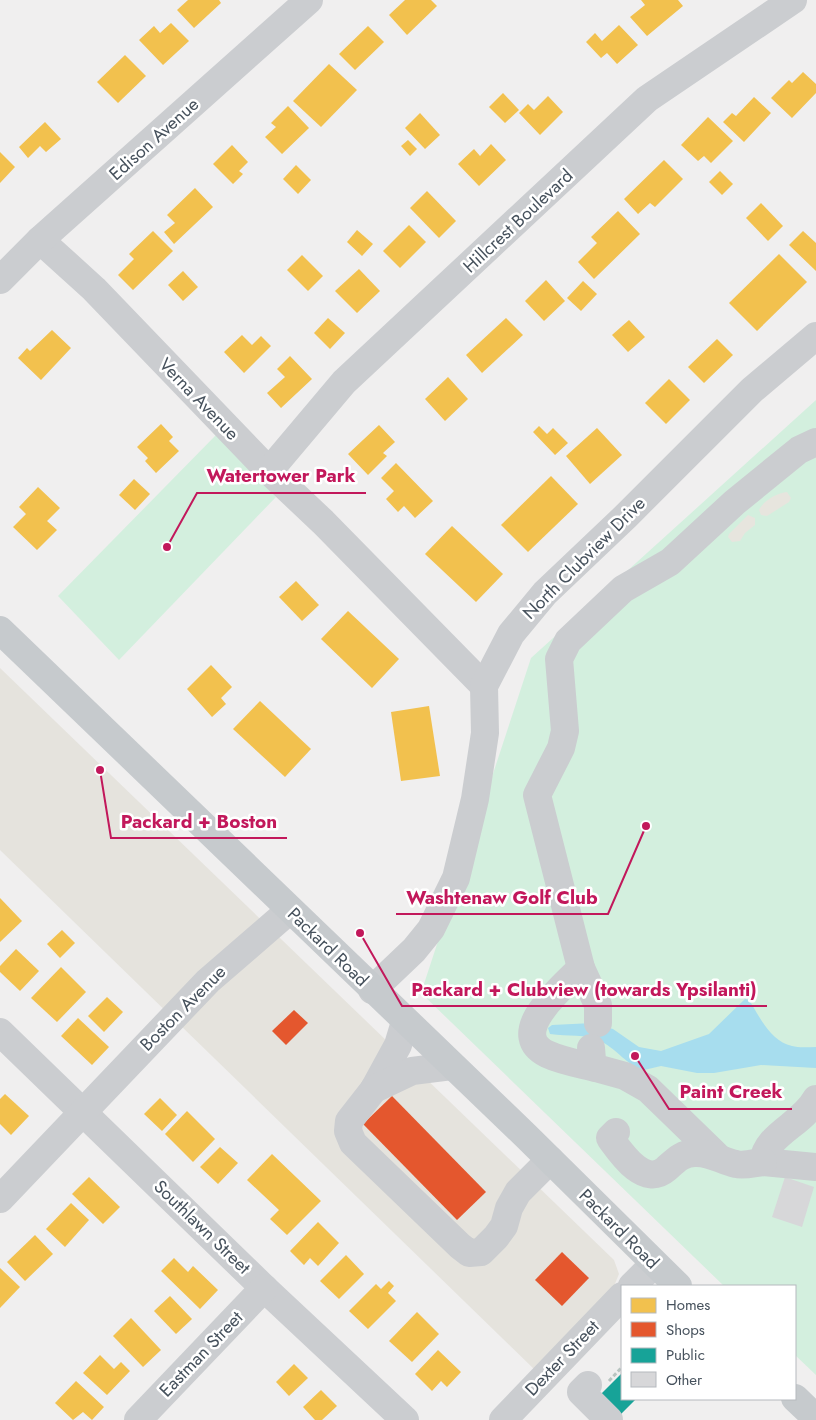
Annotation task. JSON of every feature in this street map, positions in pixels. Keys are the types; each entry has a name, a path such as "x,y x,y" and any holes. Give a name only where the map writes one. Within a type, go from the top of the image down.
{"main road":[{"name":"Packard Road","path":"0,630 550,1160 677,1285"},
{"path":"796,1399 816,1418"}],"street":[{"name":"Edison Avenue","path":"0,280 40,240 309,0"},
{"name":"Hillcrest Boulevard","path":"269,471 344,382 648,100 793,0"},
{"name":"Verna Avenue","path":"40,240 94,289 269,471 323,522 484,686"},
{"name":"North Clubview Drive","path":"372,990 414,950 431,929 456,878 474,799 485,733 484,686 511,634 545,593 752,390 816,336"},
{"path":"598,1023 598,1005 581,968 536,795 561,748 565,731 559,659 568,641 622,589 670,562 735,502 800,450 816,442"},
{"name":"Boston Avenue","path":"0,1199 208,981 290,910"},
{"path":"581,968 541,1010 533,1023 533,1035 538,1046 546,1054 593,1058 648,1089 716,1155"},
{"path":"405,1022 398,1045 374,1089 349,1121 348,1132 353,1143 469,1253 481,1252 496,1238 504,1226 509,1208 518,1192 550,1160"},
{"name":"Southlawn Street","path":"0,1032 264,1288 405,1420"},
{"path":"374,1089 412,1071 452,1066"},
{"path":"763,1162 764,1152 770,1142 801,1119 816,1100"},
{"path":"616,1132 610,1138 642,1173 650,1175 659,1174 681,1156 694,1152 716,1155 738,1165 763,1162 816,1167"},
{"path":"633,1285 654,1264"},
{"name":"Eastman Street","path":"138,1420 264,1288"},
{"name":"Dexter Street","path":"503,1420 621,1297"},
{"path":"588,1384 580,1392 608,1420"}],"shaded area":[{"path":"0,668 614,1260 619,1274 612,1291 537,1372 0,850"}],"green space":[{"path":"816,400 816,1375 796,1356 796,1285 723,1285 421,993 531,658"},
{"path":"216,435 276,497 119,660 58,596"}],"sand":[{"path":"787,492 791,498 789,502 767,516 761,515 759,510 767,501"},
{"path":"748,515 755,518 755,525 745,533 740,541 732,542 728,537 729,534"}],"water":[{"path":"745,999 749,1000 766,1028 778,1039 795,1047 816,1047 816,1068 761,1065 714,1073 697,1073 661,1066 644,1070 632,1065 608,1045 596,1039 583,1036 550,1034 548,1028 552,1025 593,1023 613,1029 639,1047 661,1051 709,1034"}],"building: Homes":[{"path":"188,0 219,0 221,3 194,28 177,10"},
{"path":"405,0 431,0 437,6 407,35 389,15"},
{"path":"641,0 678,0 683,6 647,36 630,17 645,5"},
{"path":"171,23 189,41 163,65 139,40 154,26 160,33"},
{"path":"619,25 638,45 617,64 607,53 601,58 586,42 595,33 602,41"},
{"path":"368,26 384,42 355,70 339,54"},
{"path":"125,55 146,76 118,103 97,82"},
{"path":"329,64 357,90 321,127 293,101"},
{"path":"803,72 816,84 816,93 792,118 771,98 789,80 792,83"},
{"path":"503,93 519,110 505,123 489,107"},
{"path":"548,96 563,112 540,135 519,113 528,104 534,110"},
{"path":"754,97 771,113 744,142 723,122 732,113 736,116"},
{"path":"288,106 309,128 282,154 265,137 276,127 271,123"},
{"path":"420,113 440,135 425,149 405,128"},
{"path":"708,117 733,141 711,163 704,156 698,161 681,145"},
{"path":"45,122 61,139 46,152 40,146 28,158 19,147"},
{"path":"408,140 417,149 410,156 401,146"},
{"path":"491,144 506,160 479,186 458,164 474,149 480,156"},
{"path":"232,145 248,162 239,171 243,174 233,184 213,164"},
{"path":"0,152 15,167 0,183"},
{"path":"664,160 683,179 655,207 650,203 638,214 624,199"},
{"path":"296,165 311,180 298,194 283,179"},
{"path":"720,171 733,184 722,195 709,182"},
{"path":"195,188 213,207 174,244 164,232 175,223 167,215"},
{"path":"427,191 456,221 439,238 410,208"},
{"path":"761,203 783,226 768,241 746,218"},
{"path":"618,211 640,234 594,279 578,262 597,243 591,237"},
{"path":"409,225 426,242 400,268 383,251"},
{"path":"357,230 373,244 362,256 347,242"},
{"path":"153,231 173,251 133,290 118,275 134,259 129,254"},
{"path":"803,231 816,243 816,271 789,245"},
{"path":"779,254 807,282 757,331 729,303"},
{"path":"302,255 323,276 308,291 287,270"},
{"path":"359,269 380,291 357,313 335,291"},
{"path":"183,271 198,287 183,301 168,285"},
{"path":"546,280 565,301 544,321 525,301"},
{"path":"583,281 597,294 581,311 567,298"},
{"path":"328,318 345,333 330,349 314,333"},
{"path":"506,318 523,335 482,373 466,355"},
{"path":"629,320 645,337 628,352 612,335"},
{"path":"52,330 71,348 41,380 18,358 27,348 30,351"},
{"path":"242,335 252,345 261,336 271,346 244,373 224,352"},
{"path":"717,339 733,355 704,383 688,367"},
{"path":"290,356 312,379 281,408 267,393 285,377 277,369"},
{"path":"448,377 468,399 445,421 425,399"},
{"path":"669,379 690,400 666,424 645,403"},
{"path":"161,424 173,437 169,441 179,451 156,473 145,461 148,458 137,447"},
{"path":"379,425 395,442 383,453 387,456 368,475 348,454"},
{"path":"539,426 547,434 553,428 568,443 555,455 533,432"},
{"path":"597,428 622,455 590,484 566,456"},
{"path":"396,463 433,501 415,518 404,506 398,512 386,499 394,491 381,478"},
{"path":"551,476 578,504 528,552 501,525"},
{"path":"134,479 150,494 135,510 119,495"},
{"path":"38,487 60,508 47,521 57,530 37,550 13,527 26,514 19,507"},
{"path":"452,526 503,574 476,602 425,554"},
{"path":"296,581 319,605 302,621 279,597"},
{"path":"348,611 399,659 372,688 321,639"},
{"path":"211,665 232,687 221,698 226,704 212,717 187,689"},
{"path":"260,701 311,749 285,777 233,729"},
{"path":"429,706 440,776 401,781 391,712"},
{"path":"0,898 22,921 0,942"},
{"path":"62,930 75,943 60,958 47,944"},
{"path":"16,949 39,971 20,991 0,972 0,966"},
{"path":"61,967 86,992 57,1022 31,998"},
{"path":"107,997 123,1012 104,1032 88,1016"},
{"path":"78,1018 109,1047 92,1065 61,1036"},
{"path":"5,1094 29,1116 11,1135 0,1124 0,1099"},
{"path":"160,1098 177,1115 162,1131 144,1114"},
{"path":"187,1111 215,1139 193,1162 165,1134"},
{"path":"220,1147 238,1163 218,1184 200,1167"},
{"path":"272,1154 321,1201 287,1235 270,1219 279,1210 247,1180"},
{"path":"89,1177 120,1207 103,1224 72,1194"},
{"path":"71,1203 89,1220 65,1247 46,1229"},
{"path":"318,1222 339,1243 318,1266 310,1258 304,1265 290,1251"},
{"path":"35,1235 53,1254 25,1281 7,1262"},
{"path":"346,1255 364,1274 339,1299 320,1281"},
{"path":"174,1258 188,1272 193,1266 218,1290 200,1309 161,1271"},
{"path":"0,1268 20,1287 0,1308"},
{"path":"389,1281 394,1286 388,1293 396,1301 368,1329 349,1311 376,1284 381,1289"},
{"path":"170,1296 192,1319 176,1334 154,1311"},
{"path":"417,1312 439,1334 412,1362 389,1341"},
{"path":"131,1318 161,1350 143,1367 113,1336"},
{"path":"438,1350 461,1372 447,1387 441,1381 432,1391 415,1374"},
{"path":"100,1355 114,1369 121,1362 130,1371 107,1395 83,1373"},
{"path":"294,1364 308,1378 289,1396 276,1382"},
{"path":"76,1381 104,1407 92,1420 83,1412 73,1420 55,1403"},
{"path":"321,1390 337,1406 322,1420 315,1420 303,1407"}],"building: Shops":[{"path":"294,1010 308,1023 286,1045 272,1031"},
{"path":"392,1096 486,1192 457,1220 363,1124"},
{"path":"562,1252 589,1278 562,1306 535,1280"}],"building: Public":[{"path":"621,1374 621,1400 635,1400 621,1414 601,1394"}],"building: Other":[{"path":"785,1177 814,1187 802,1227 772,1217"}],"place":[{"name":"Watertower Park","path":"167,547"},
{"name":"Packard + Boston","path":"100,770"},
{"name":"Washtenaw Golf Club","path":"646,826"},
{"name":"Packard + Clubview (towards Ypsilanti)","path":"360,933"},
{"name":"Paint Creek","path":"635,1056"}]}
